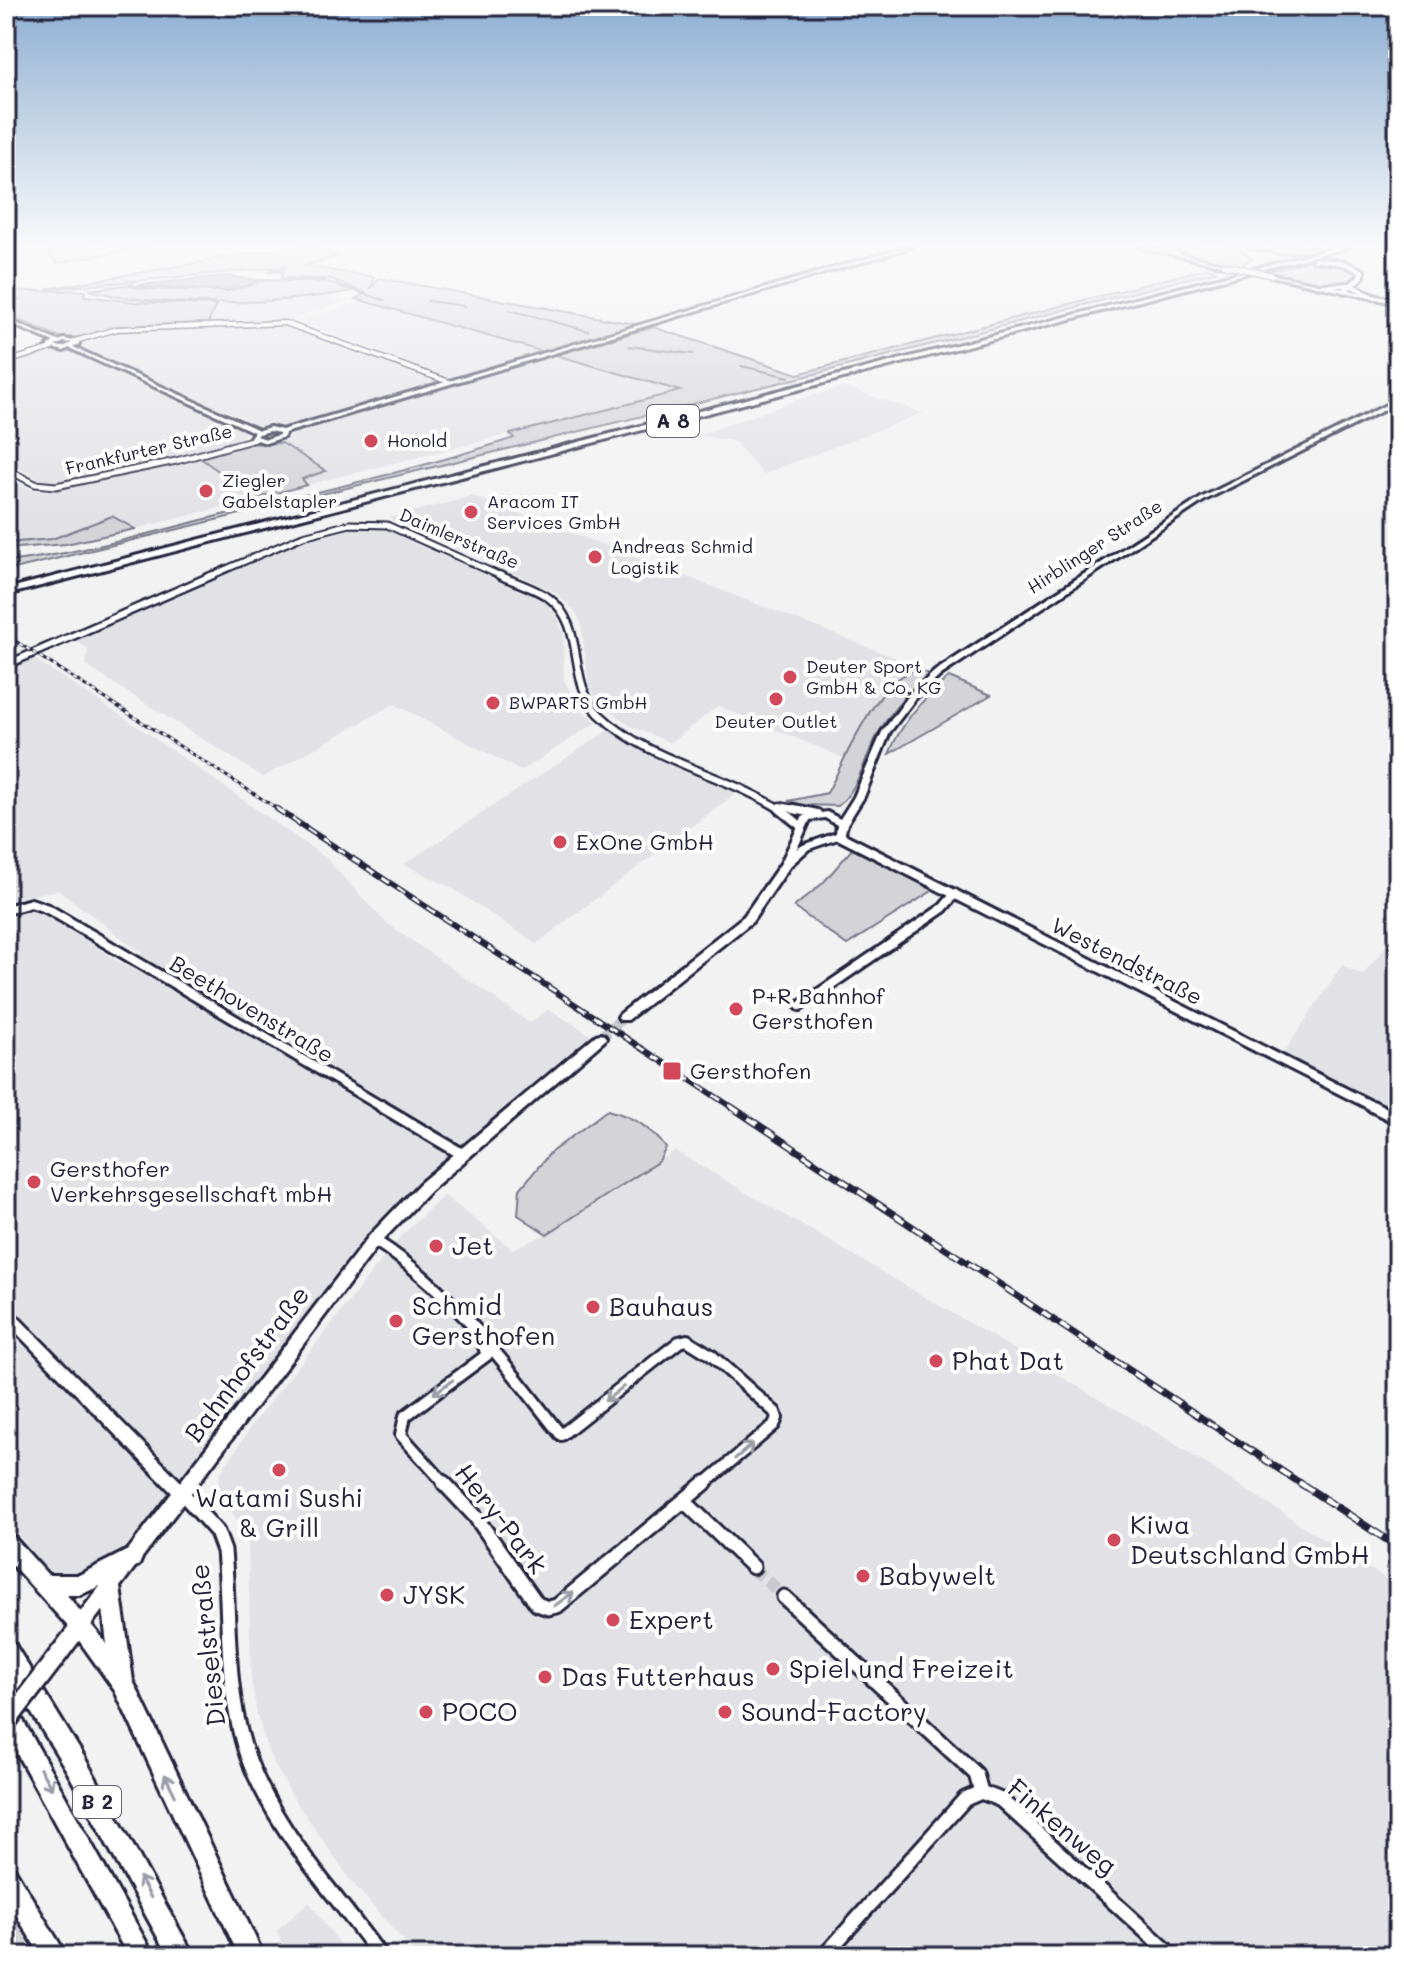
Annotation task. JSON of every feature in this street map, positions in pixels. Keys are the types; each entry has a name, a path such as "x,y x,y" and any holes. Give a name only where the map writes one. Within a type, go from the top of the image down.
{"highway":[{"name":"A 8","path":"6,583 972,339"},
{"name":"A 8","path":"6,592 992,339"},
{"path":"6,1543 80,1625 123,1683 252,1956"},
{"path":"45,1585 80,1585 132,1558"},
{"path":"110,1587 123,1683"},
{"name":"B 2","path":"6,1651 75,1763 182,1956"},
{"name":"B 2","path":"6,1711 142,1956"},
{"path":"6,1876 55,1956"}],"main road":[{"name":"Hirblinger Straße","path":"786,864 806,847 840,836 842,824 898,713 938,673 1203,499 1398,401"},
{"name":"Hirblinger Straße","path":"624,1017 679,971 742,925 763,900 786,864 806,818 845,805 865,783"},
{"path":"822,815 842,824"},
{"path":"801,829 820,841"},
{"name":"Bahnhofstraße","path":"6,1723 374,1240 402,1208 462,1154 600,1038"}],"street":[{"path":"49,339 73,344 259,432 282,432 597,339"},
{"path":"6,362 89,339"},
{"path":"328,339 449,382"},
{"path":"52,348 51,345 57,342"},
{"path":"259,432 255,439 271,440 282,436 282,432"},
{"name":"Frankfurter Straße","path":"6,469 35,484 56,486 186,459 255,439"},
{"name":"Daimlerstraße","path":"6,665 303,536 350,524 381,524 461,556 549,598 567,617 573,630 578,683 601,716 624,732 771,804 801,829"},
{"name":"Daimlerstraße","path":"771,804 822,815"},
{"name":"Westendstraße","path":"840,836 1398,1119"},
{"path":"800,1006 943,908 955,894"},
{"name":"Beethovenstraße","path":"6,910 31,903 48,909 462,1154"},
{"name":"Hery-Park","path":"374,1240 405,1257 429,1277 479,1333 561,1435 679,1342 687,1340 711,1355 775,1412 777,1418 774,1425 684,1501 557,1606 548,1608 537,1604 475,1516 401,1435 405,1416 487,1355 479,1333"},
{"path":"6,1313 183,1494"},
{"name":"Dieselstraße","path":"183,1494 217,1532 224,1551 230,1671 244,1749 293,1837 380,1956"},
{"path":"684,1501 753,1567"},
{"path":"784,1597 976,1774 981,1792"},
{"name":"Finkenweg","path":"824,1956 965,1799 981,1792 1001,1800 1173,1956"}],"shaded area":[{"path":"88,339 324,339 438,382 290,427 266,428 78,346"},
{"path":"345,339 498,339 544,352 464,376 445,377"},
{"path":"496,339 592,339 544,352"},
{"path":"613,339 689,339 798,374 935,339 953,339 6,571 6,562 89,548 370,479 514,438 510,434 680,391 556,355"},
{"path":"48,352 68,352 245,431 241,439 186,455 60,483 46,483 6,461 6,365"},
{"path":"556,355 682,391 307,485 301,479 325,470 282,443 298,432"},
{"path":"844,387 923,413 763,474 735,442 699,435 806,397"},
{"path":"282,443 326,471 302,479 307,485 257,498 200,458 249,444"},
{"path":"200,458 257,498 135,529 112,516 52,539 6,543 6,476 32,490 53,491"},
{"path":"473,496 914,665 870,710 844,758 718,706 670,743 629,725 601,703 589,687 581,623 574,610 555,592 389,518"},
{"path":"112,516 135,529 66,544 6,549 6,543 52,539"},
{"path":"377,526 543,601 557,614 563,634 564,680 580,710 597,722 521,771 394,704 263,777 86,666 88,649 74,640 305,539 347,527"},
{"path":"31,657 146,732 326,858 385,922 530,1023 549,1009 591,1035 392,1208 357,1245 115,1560 78,1579 52,1578 6,1518 6,918 37,909 127,967 142,953 58,890 17,898 6,905 6,669"},
{"path":"920,669 929,675 889,717 876,737 854,786 838,806 788,801 827,793 853,740 877,702 904,675"},
{"path":"949,677 991,695 889,754 914,712"},
{"path":"609,730 736,793 536,944 452,888 404,864"},
{"path":"853,848 935,889 847,945 794,907 823,883"},
{"path":"1393,938 1398,940 1398,1117 1281,1057 1342,965 1363,975"},
{"path":"607,1110 640,1123 666,1148 659,1161 547,1234 518,1215 520,1189 550,1153"},
{"path":"675,1151 1156,1432 1398,1587 1398,1956 417,1956 351,1881 294,1799 269,1754 257,1715 251,1679 248,1537 218,1491 220,1474 252,1425 372,1272 401,1236 444,1195 512,1249 547,1234"},
{"path":"6,1900 39,1956 6,1956"},
{"path":"309,1902 348,1956 286,1956 277,1930"}],"waterway":[{"path":"608,339 612,340"},
{"path":"629,346 693,354"},
{"path":"741,366 789,377"}],"tunnel":[{"path":"600,1038 624,1017"},
{"path":"753,1567 784,1597"}],"railway":[{"path":"6,635 281,811"},
{"path":"277,809 733,1108"},
{"path":"730,1106 1303,1485"},
{"path":"1300,1483 1398,1547"}],"place":[{"name":"Honold","path":"371,441"},
{"name":"Ziegler Gabelstapler","path":"206,491"},
{"name":"Aracom IT Services GmbH","path":"471,512"},
{"name":"Andreas Schmid Logistik","path":"595,557"},
{"name":"Deuter Sport GmbH & Co. KG","path":"790,677"},
{"name":"Deuter Outlet","path":"776,699"},
{"name":"BWPARTS GmbH","path":"493,703"},
{"name":"ExOne GmbH","path":"560,842"},
{"name":"P+R Bahnhof Gersthofen","path":"736,1009"},
{"name":"Gersthofen","path":"672,1071"},
{"name":"Gersthofer Verkehrsgesellschaft mbH","path":"34,1182"},
{"name":"Jet","path":"436,1246"},
{"name":"Bauhaus","path":"593,1307"},
{"name":"Schmid Gersthofen","path":"396,1321"},
{"name":"Phat Dat","path":"936,1361"},
{"name":"Watami Sushi & Grill","path":"279,1470"},
{"name":"Kiwa Deutschland GmbH","path":"1114,1540"},
{"name":"Babywelt","path":"863,1576"},
{"name":"JYSK","path":"387,1595"},
{"name":"Expert","path":"613,1620"},
{"name":"Spiel und Freizeit","path":"773,1669"},
{"name":"Das Futterhaus","path":"545,1677"},
{"name":"POCO","path":"426,1712"},
{"name":"Sound-Factory","path":"725,1712"}]}
